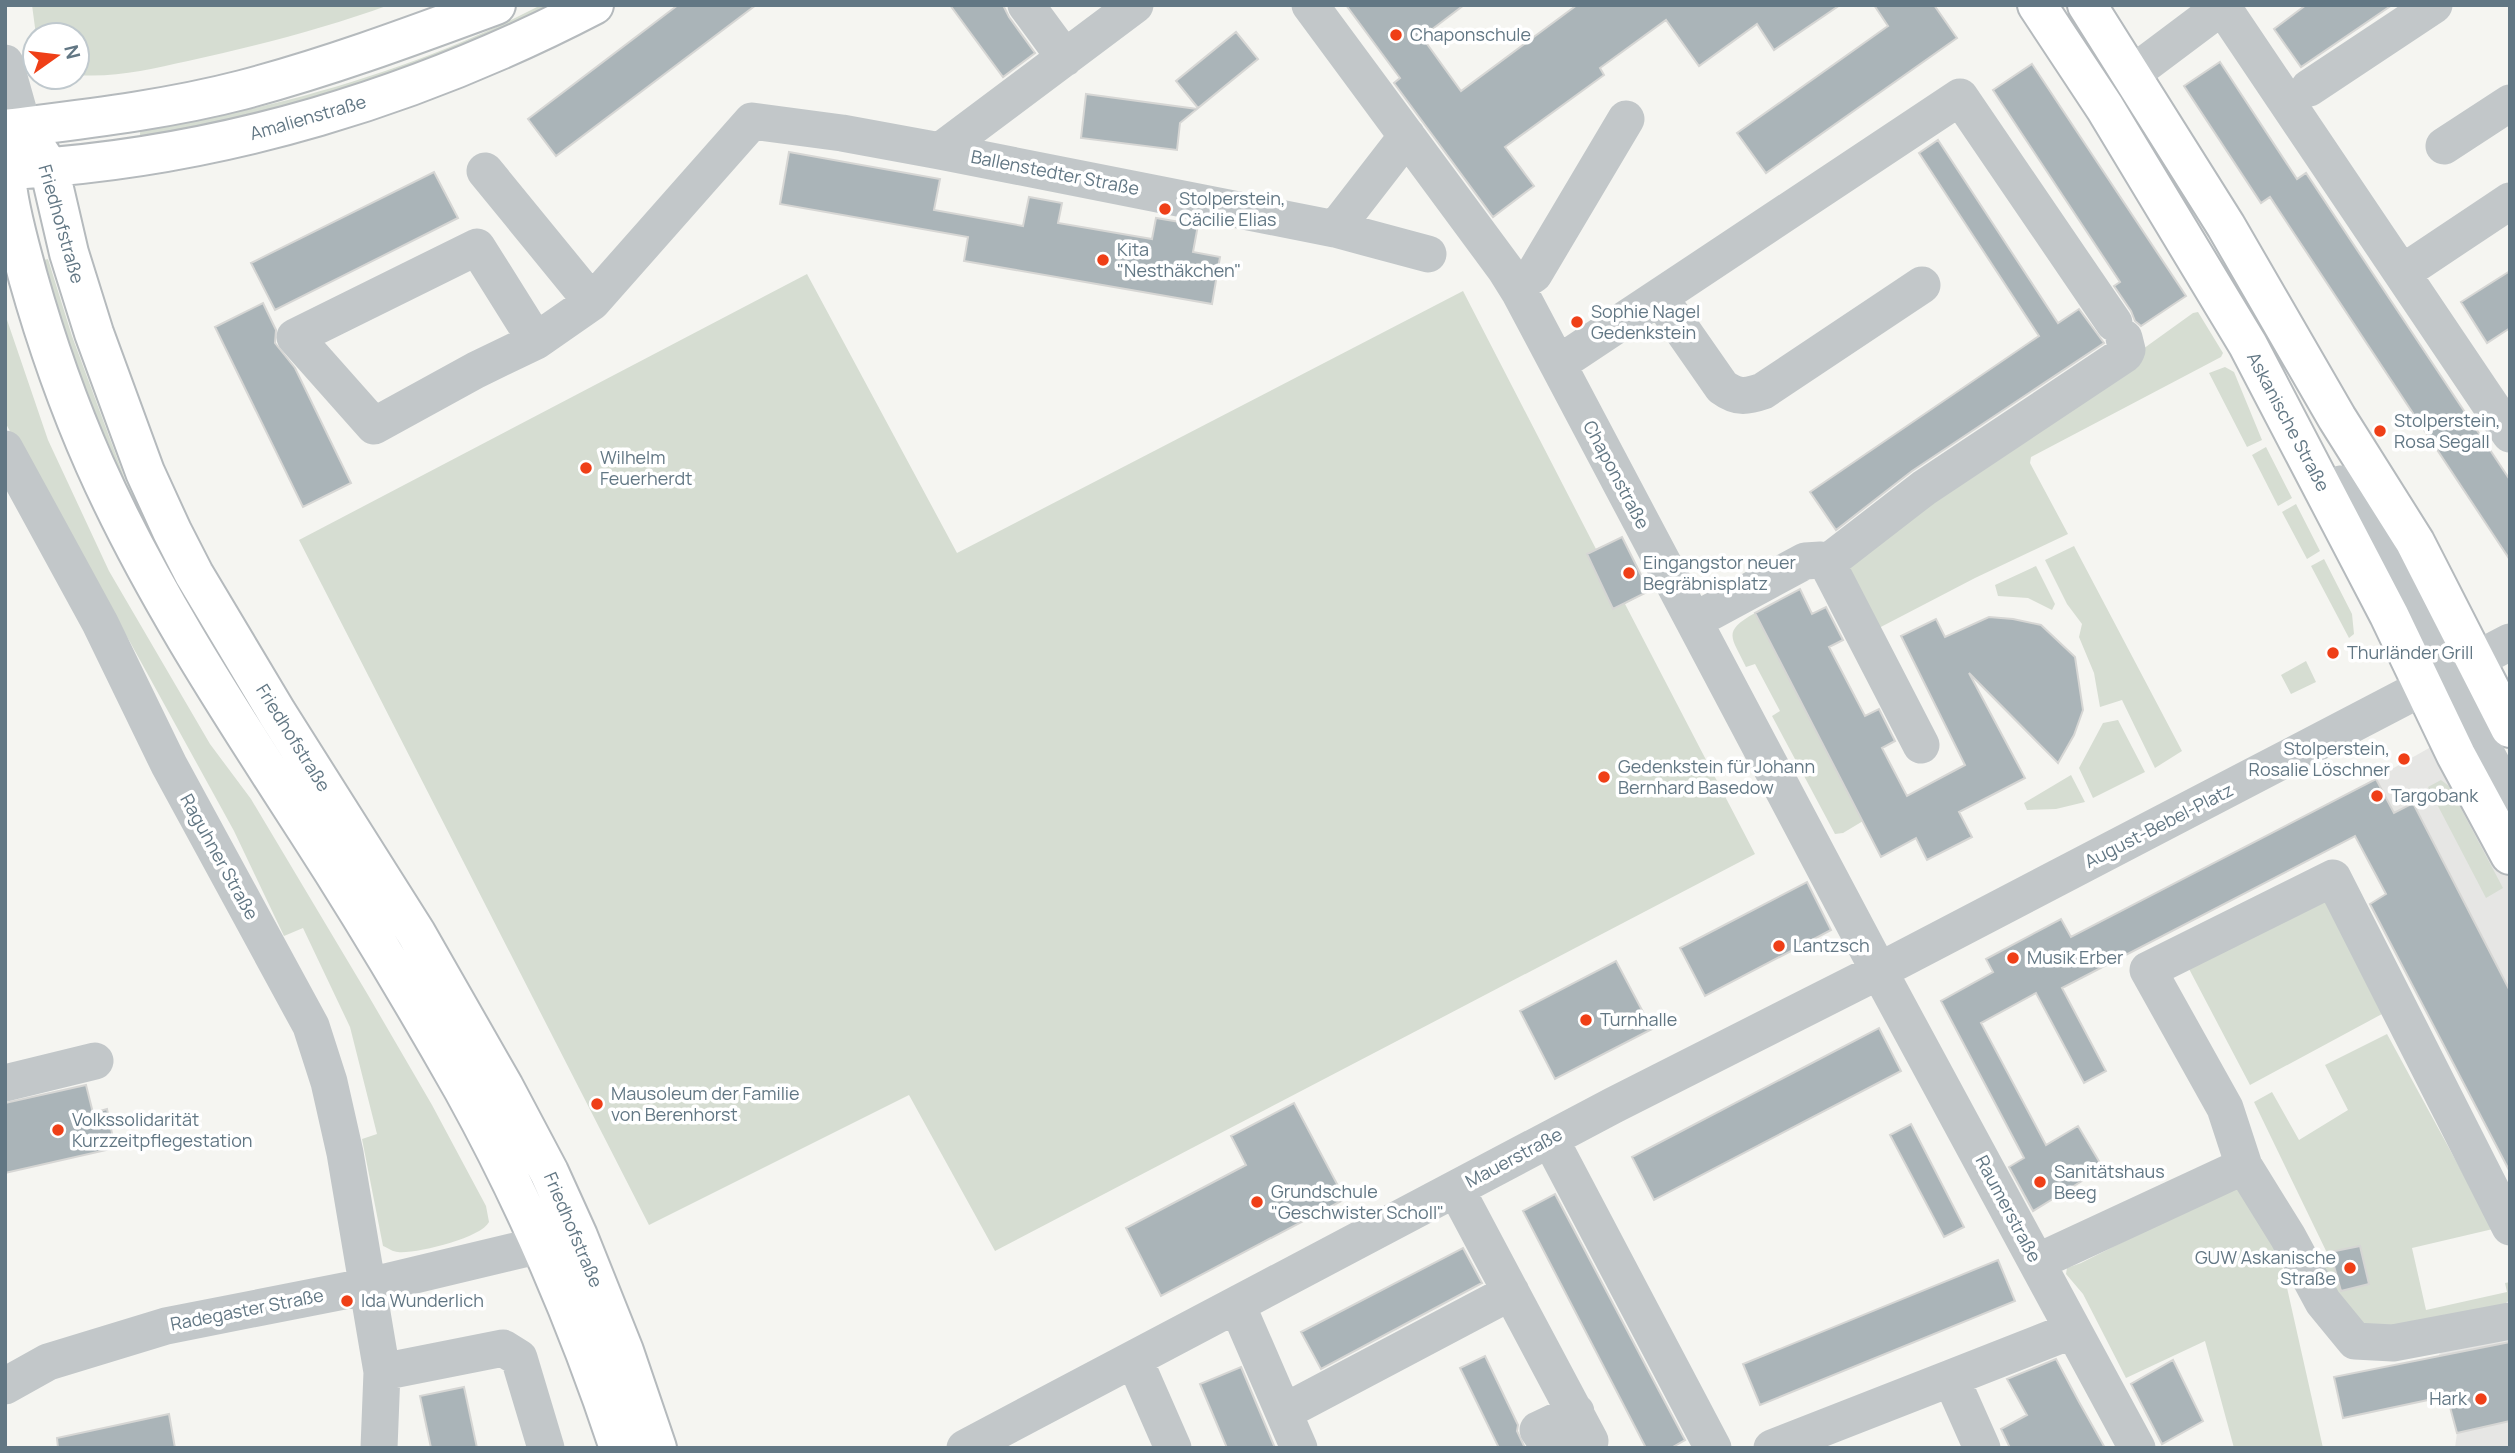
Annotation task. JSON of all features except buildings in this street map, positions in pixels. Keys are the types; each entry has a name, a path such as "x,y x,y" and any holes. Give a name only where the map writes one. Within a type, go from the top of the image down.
{"main road":[{"path":"14,128 139,111 240,90 327,66 496,5"},
{"name":"Amalienstraße","path":"6,170 49,167 195,147 297,123 391,94 474,62 594,5"},
{"name":"Askanische Straße","path":"2037,5 2113,120 2242,335 2384,605 2450,674 2510,728"},
{"name":"Askanische Straße","path":"2088,5 2226,226 2337,418 2416,542 2450,674 2456,755 2510,855"},
{"name":"Friedhofstraße","path":"14,128 49,167 69,253 94,333 145,472 172,531 194,574 277,713 463,1012 549,1172 624,1351 657,1448"},
{"name":"Friedhofstraße","path":"14,128 6,170 17,234 43,330 95,467 134,547 203,667 432,1034 471,1105 541,1245 577,1328 619,1448"}],"street":[{"path":"1026,5 1065,58"},
{"name":"Ballenstedter Straße","path":"940,150 1135,5"},
{"name":"Chaponstraße","path":"1310,5 1516,286 1879,971"},
{"path":"2054,5 2152,156 2232,289 2450,674 2510,770"},
{"path":"2070,5 2205,217 2303,386 2510,797"},
{"path":"2309,88 2434,5"},
{"path":"2132,74 2223,6 2510,434"},
{"path":"5,62 14,128"},
{"path":"1558,364 1960,97 2119,330 2127,350 2125,354 1924,488 1827,563"},
{"path":"2444,146 2510,103"},
{"path":"1516,286 1534,274 1626,119"},
{"name":"Ballenstedter Straße","path":"592,302 752,121 940,150 1335,229 1428,254"},
{"path":"1335,229 1406,136"},
{"path":"485,171 592,302 536,341 476,370 374,426 295,337 477,247 536,341"},
{"path":"2402,273 2510,201"},
{"path":"1660,298 1722,387 1733,395 1747,397 1770,386 1922,285"},
{"name":"Raguhner Straße","path":"5,449 100,622 169,765 311,1026 329,1082 345,1153 369,1286"},
{"path":"1694,621 1805,561 1821,560 1827,563 1921,745"},
{"name":"August-Bebel-Platz","path":"1879,971 2510,642"},
{"path":"2510,1227 2400,1015 2333,878 2148,970 2225,1108 2244,1166 2288,1237 2323,1302 2355,1341 2393,1343 2510,1321"},
{"name":"Mauerstraße","path":"965,1448 1550,1139 1879,971"},
{"name":"Raumerstraße","path":"1879,971 2137,1448"},
{"path":"5,1083 95,1061"},
{"path":"1550,1139 1713,1448"},
{"path":"2036,1262 2244,1166"},
{"path":"1456,1189 1590,1441 1572,1448"},
{"name":"Radegaster Straße","path":"5,1386 48,1362 166,1326 369,1286 578,1236"},
{"path":"369,1286 382,1372 378,1448"},
{"path":"1284,1412 1511,1292"},
{"path":"1237,1305 1299,1448"},
{"path":"1772,1448 2073,1330"},
{"path":"382,1372 502,1348 519,1358 546,1448"},
{"path":"1134,1359 1173,1448"},
{"path":"1951,1378 1982,1448"},
{"path":"1550,1448 1538,1430 1576,1412"}],"shaded area":[{"path":"32,5 389,5 239,49 147,70 91,76 91,21 34,21"},
{"path":"541,5 562,5 529,22 329,97 140,141 140,131 295,98 396,67 445,49"},
{"path":"48,259 72,336 126,482 179,576 171,581 88,414 39,261"},
{"path":"807,274 957,553 1463,291 1596,549 1622,537 1649,591 1625,604 1755,854 995,1251 909,1095 649,1225 299,540"},
{"path":"2198,312 2223,353 2221,357 2031,457 2030,463 2068,534 1875,630 1847,562"},
{"path":"5,314 48,440 109,571 210,744 251,799 432,1105 486,1206 489,1222 474,1234 447,1244 407,1252 396,1252 383,1246 362,1139 377,1134 350,1027 303,928 284,936 234,831 130,642 59,523 5,422"},
{"path":"2225,367 2234,372 2262,440 2247,447 2209,373"},
{"path":"2266,447 2292,498 2278,506 2252,455"},
{"path":"2296,504 2320,551 2307,559 2282,512"},
{"path":"2074,546 2182,751 2155,768 2122,700 2100,707 2094,673 2079,637 2082,624 2067,604 2045,560"},
{"path":"2324,559 2352,614 2354,634 2349,638 2311,566"},
{"path":"2036,566 2055,604 2052,610 2028,598 1998,596 1995,585"},
{"path":"1755,613 1863,821 1843,833 1835,834 1772,716 1780,711 1755,664 1746,667 1734,642 1732,636 1737,625"},
{"path":"2306,661 2316,682 2291,694 2281,675"},
{"path":"2118,720 2145,772 2093,798 2079,768 2103,723"},
{"path":"2477,721 2510,782 2510,1129 2337,800"},
{"path":"2071,775 2085,802 2056,809 2027,810 2024,803"},
{"path":"2441,780 2449,786 2503,888 2486,898 2428,787"},
{"path":"2327,891 2382,1014 2250,1085 2188,967"},
{"path":"2387,1034 2493,1229 2412,1248 2426,1310 2507,1292 2505,1283 2510,1282 2510,1300 2503,1305 2375,1331 2352,1324 2320,1262 2329,1257 2254,1102 2272,1092 2299,1140 2348,1110 2325,1065"},
{"path":"2228,1189 2238,1189 2272,1221 2323,1448 2234,1448 2205,1341 2126,1378 2083,1294 2066,1274 2067,1268"},
{"path":"2510,1331 2510,1448 2455,1448 2457,1433 2439,1354 2440,1345"}],"place":[{"name":"Chaponschule","path":"1396,35"},
{"name":"Stolperstein, Cäcilie Elias","path":"1165,209"},
{"name":"Kita \"Nesthäkchen\"","path":"1103,260"},
{"name":"Sophie Nagel Gedenkstein","path":"1577,322"},
{"name":"Stolperstein, Rosa Segall","path":"2380,431"},
{"name":"Wilhelm Feuerherdt","path":"586,468"},
{"name":"Eingangstor neuer Begräbnisplatz","path":"1629,573"},
{"name":"Thurländer Grill","path":"2333,653"},
{"name":"Stolperstein, Rosalie Löschner","path":"2404,759"},
{"name":"Gedenkstein für Johann Bernhard Basedow","path":"1604,777"},
{"name":"Targobank","path":"2377,796"},
{"name":"Lantzsch","path":"1779,946"},
{"name":"Musik Erber","path":"2013,958"},
{"name":"Turnhalle","path":"1586,1020"},
{"name":"Mausoleum der Familie von Berenhorst","path":"597,1104"},
{"name":"Volkssolidarität Kurzzeitpflegestation","path":"58,1130"},
{"name":"Sanitätshaus Beeg","path":"2040,1182"},
{"name":"Grundschule \"Geschwister Scholl\"","path":"1257,1202"},
{"name":"GUW Askanische Straße","path":"2350,1268"},
{"name":"Ida Wunderlich","path":"347,1301"},
{"name":"Hark","path":"2481,1399"}]}
